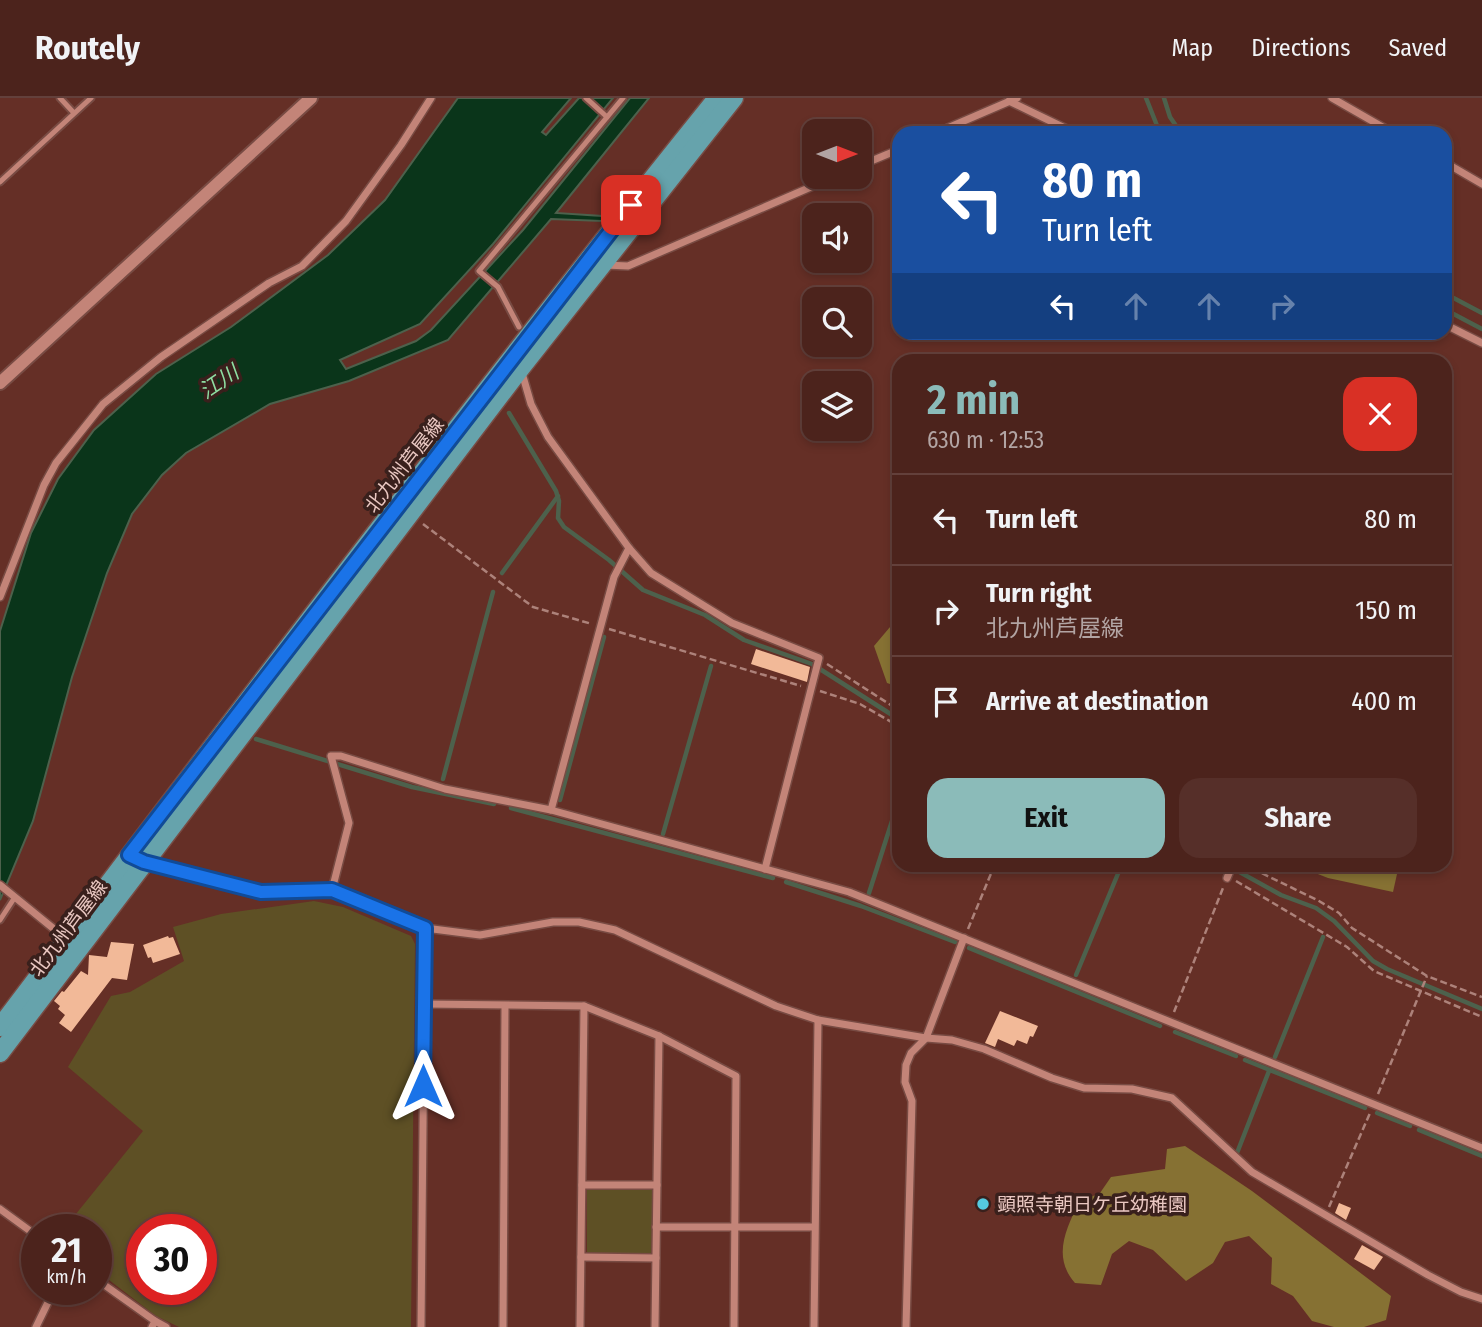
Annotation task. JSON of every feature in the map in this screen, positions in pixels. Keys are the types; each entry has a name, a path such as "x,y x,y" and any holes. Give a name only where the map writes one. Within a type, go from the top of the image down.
{"main road":[{"name":"北九州芦屋線","path":"0,1027 66,939 136,859 521,369 717,98"},
{"name":"北九州芦屋線","path":"0,1053 136,859 597,261 734,98"}],"street":[{"path":"0,383 311,98"},
{"path":"0,597 44,485 56,463 103,404 161,357 269,283 302,265 346,221 431,98"},
{"path":"1332,98 1381,126"},
{"path":"952,126 1013,100 1062,126"},
{"path":"872,161 892,152"},
{"path":"1452,166 1482,184"},
{"path":"597,261 628,266 807,189"},
{"path":"1452,328 1482,343"},
{"path":"521,369 531,404 548,437 629,548 651,573 732,623 819,659 765,869"},
{"path":"551,810 614,577 629,548"},
{"path":"332,890 349,823 331,755 445,789 551,810 849,892 1482,1148"},
{"path":"136,859 261,892 332,890 425,928 480,935 553,922 579,922 615,930 776,1006 818,1020 953,1040 984,1049 1052,1078 1084,1088 1132,1090 1172,1098 1252,1172 1428,1275 1461,1292 1482,1299"},
{"path":"1227,878 1230,872"},
{"path":"0,886 66,939"},
{"path":"421,1327 425,928"},
{"path":"906,1327 912,1101 905,1082 906,1065 911,1053 926,1038 964,939"},
{"path":"424,1004 584,1006 659,1037 736,1076 734,1327"},
{"path":"503,1327 505,1006"},
{"path":"580,1327 584,1006"},
{"path":"814,1327 818,1020"},
{"path":"656,1327 659,1037"},
{"path":"582,1185 657,1185"},
{"path":"0,1209 21,1224"},
{"path":"656,1227 814,1227"},
{"path":"580,1257 656,1258"},
{"path":"112,1292 153,1324 166,1327"},
{"path":"36,1327 47,1305"}],"lane":[{"path":"60,98 74,113"},
{"path":"0,182 90,98"},
{"path":"586,98 607,117"},
{"path":"519,327 498,287 479,271 623,98"},
{"path":"0,920 14,895"}],"path":[{"path":"420,522 533,607 860,704 892,722"},
{"path":"819,659 892,706"},
{"path":"964,939 992,872"},
{"path":"1218,872 1311,923 1347,947 1374,971 1482,1017"},
{"path":"1259,872 1339,913 1352,928 1427,976 1482,997"},
{"path":"1170,1022 1227,878"},
{"path":"1325,1216 1427,976"}],"shaded area":[{"path":"890,627 892,685 887,683 874,646"},
{"path":"1313,872 1397,872 1393,892 1328,878"},
{"path":"314,901 343,907 411,936 415,944 411,1327 179,1327 156,1316 142,1305 217,1305 217,1214 126,1214 126,1293 112,1282 112,1214 76,1214 143,1131 68,1067 111,996 130,992 184,961 173,927 221,914"},
{"path":"1185,1146 1252,1191 1391,1296 1386,1320 1364,1327 1334,1327 1312,1321 1293,1296 1271,1284 1272,1258 1249,1236 1225,1242 1213,1263 1186,1281 1153,1250 1129,1241 1112,1254 1101,1285 1075,1283 1064,1263 1063,1253 1066,1233 1079,1202 1100,1193 1111,1177 1165,1169 1167,1149"},
{"path":"587,1189 652,1189 652,1254 587,1253"}],"water":[{"name":"江川","path":"458,98 571,98 542,132 546,135 579,98 613,98 493,244 420,324 340,360 346,369 416,341 431,330 523,230 630,98 649,98 556,213 602,216 602,221 551,219 448,340 349,381 270,404 186,453 162,475 132,514 107,573 72,677 33,821 0,900 0,631 31,533 58,479 94,430 156,374 231,327 328,255 385,200"}],"building":[{"path":"756,649 810,667 807,682 751,664"},
{"path":"168,936 173,937 180,954 153,963 143,945"},
{"path":"111,942 134,944 127,980 112,978 71,1032 59,1023 65,1015 54,1001 81,971 88,975 89,955 107,957"},
{"path":"1000,1011 1038,1026 1027,1044 1017,1040 1014,1046 998,1039 995,1047 985,1043"},
{"path":"1339,1203 1351,1208 1346,1220 1335,1213"},
{"path":"1362,1245 1383,1257 1374,1270 1354,1259"}],"waterway":[{"path":"1146,98 1157,126"},
{"path":"1164,98 1176,126"},
{"path":"1452,297 1482,313"},
{"path":"1452,313 1482,329"},
{"path":"509,413 556,491 559,501 558,518 564,527 609,560 643,590 705,615 744,640 812,664 892,715"},
{"path":"502,573 558,496"},
{"path":"443,779 493,592"},
{"path":"560,800 604,637"},
{"path":"663,834 711,666"},
{"path":"256,739 412,787 494,804"},
{"path":"511,808 773,878"},
{"path":"869,893 892,821"},
{"path":"1076,975 1119,872"},
{"path":"1239,872 1281,895 1316,908 1334,921 1373,961 1387,969 1482,1009"},
{"path":"786,882 861,906 955,942"},
{"path":"1275,1057 1323,937"},
{"path":"969,948 1160,1026"},
{"path":"1175,1032 1236,1056"},
{"path":"1245,1060 1365,1108"},
{"path":"1237,1153 1269,1071"},
{"path":"1377,1113 1410,1126"},
{"path":"1419,1130 1482,1156"}],"place":[{"name":"顕照寺朝日ケ丘幼稚園","path":"983,1204"}],"route":[{"path":"423,1086 425,928 332,890 261,892 144,862 129,855 631,205"}]}
